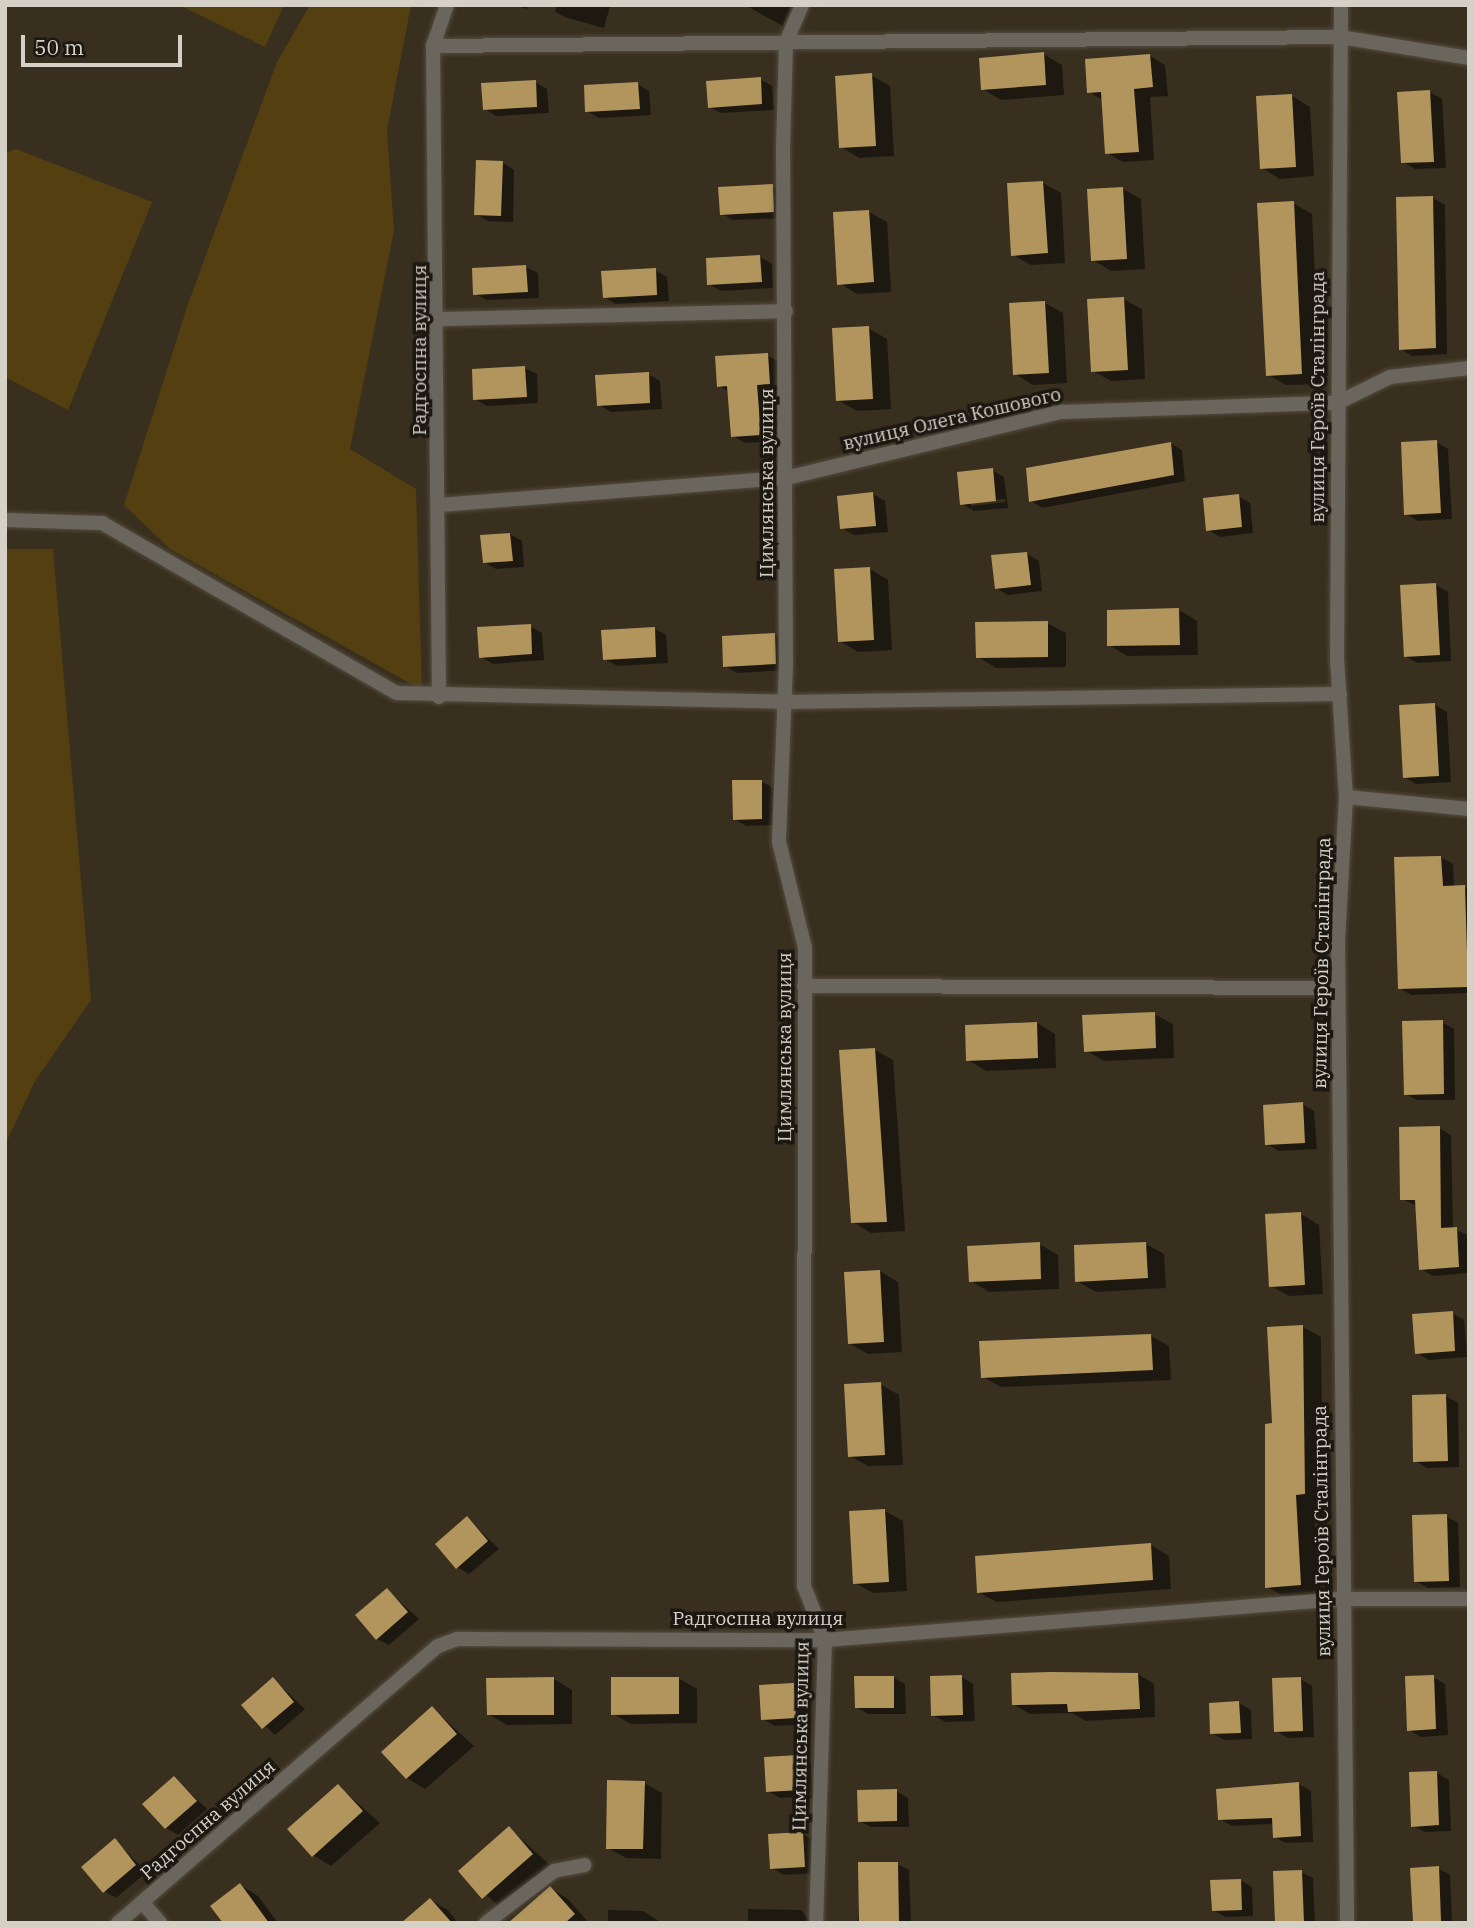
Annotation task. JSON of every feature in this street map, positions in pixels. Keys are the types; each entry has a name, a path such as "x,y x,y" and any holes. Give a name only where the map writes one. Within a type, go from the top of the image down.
{"street":[{"name":"Радгоспна вулиця","path":"439,697 440,319 433,46 447,5"},
{"name":"Цимлянська вулиця","path":"802,5 786,42 785,702 779,842 805,948 804,1586 825,1640 816,1923"},
{"name":"вулиця Героїв Сталінграда","path":"1341,5 1337,403 1340,694 1346,797 1338,988 1341,1600 1347,1923"},
{"path":"433,46 1340,37 1469,58"},
{"path":"440,319 786,311"},
{"name":"вулиця Олега Кошового","path":"440,505 786,478 1060,411 1337,403 1390,377 1469,368"},
{"path":"5,520 103,523 397,693 439,697 785,702 1340,694"},
{"path":"1346,797 1469,809"},
{"path":"804,986 1338,988"},
{"name":"Радгоспна вулиця","path":"118,1923 438,1646 482,1638 825,1640 1341,1600 1469,1599"},
{"path":"486,1923 554,1871 584,1865"},
{"name":"Радгоспна вулиця","path":"142,1902 160,1923"}],"shaded area":[{"path":"179,5 284,5 265,47"},
{"path":"310,5 411,5 387,130 394,231 350,449 416,489 422,690 170,549 124,505 188,304 277,62"},
{"path":"16,149 152,202 68,410 5,377 5,153"},
{"path":"5,549 53,549 91,1000 35,1081 5,1145"}],"building":[{"path":"1044,52 1046,85 981,90 979,58"},
{"path":"1150,54 1153,87 1134,89 1139,152 1105,154 1101,92 1087,93 1085,59"},
{"path":"872,73 876,146 839,148 835,76"},
{"path":"761,77 762,104 708,108 706,81"},
{"path":"536,80 537,107 483,110 481,83"},
{"path":"638,82 640,109 585,112 584,85"},
{"path":"1430,90 1434,162 1401,163 1397,92"},
{"path":"1292,94 1296,167 1260,169 1256,96"},
{"path":"476,160 503,161 501,216 474,215"},
{"path":"1043,181 1048,253 1011,256 1007,183"},
{"path":"773,184 774,212 720,215 718,187"},
{"path":"1123,187 1127,259 1091,261 1087,189"},
{"path":"1433,196 1436,348 1399,350 1396,197"},
{"path":"1294,201 1302,374 1266,376 1257,203"},
{"path":"869,210 874,282 837,285 833,212"},
{"path":"760,255 762,282 707,285 706,258"},
{"path":"526,265 528,292 473,295 472,268"},
{"path":"656,268 657,295 603,298 601,271"},
{"path":"1124,297 1128,370 1091,372 1087,299"},
{"path":"1045,301 1049,373 1013,375 1009,303"},
{"path":"869,326 873,399 836,401 832,328"},
{"path":"768,353 770,384 757,385 761,435 731,437 727,386 717,387 715,356"},
{"path":"525,366 527,397 473,400 472,369"},
{"path":"649,372 650,403 597,406 595,375"},
{"path":"1437,440 1441,513 1404,515 1401,442"},
{"path":"1171,442 1174,475 1029,502 1026,468"},
{"path":"993,468 996,501 960,505 957,472"},
{"path":"873,492 876,526 840,529 837,496"},
{"path":"1239,494 1242,527 1206,531 1203,498"},
{"path":"510,533 513,561 483,563 480,535"},
{"path":"1027,552 1031,585 995,589 991,555"},
{"path":"870,567 874,640 838,642 834,569"},
{"path":"1436,583 1440,655 1404,657 1400,585"},
{"path":"1179,608 1180,645 1107,646 1107,610"},
{"path":"1048,621 1048,657 976,658 975,622"},
{"path":"531,624 532,654 479,658 477,627"},
{"path":"655,627 656,657 603,660 601,630"},
{"path":"775,633 776,664 723,667 722,636"},
{"path":"1435,703 1439,776 1403,778 1399,705"},
{"path":"732,780 762,780 762,819 733,820"},
{"path":"1441,856 1443,886 1465,885 1468,987 1398,989 1394,857"},
{"path":"1155,1012 1156,1048 1084,1052 1082,1015"},
{"path":"1443,1020 1444,1094 1404,1095 1402,1021"},
{"path":"1037,1022 1038,1058 966,1061 965,1025"},
{"path":"875,1048 887,1222 851,1223 839,1050"},
{"path":"1303,1102 1305,1143 1265,1145 1263,1105"},
{"path":"1440,1126 1441,1228 1457,1227 1459,1267 1419,1270 1415,1200 1400,1200 1399,1127"},
{"path":"1301,1212 1305,1285 1269,1287 1265,1214"},
{"path":"1040,1242 1041,1279 969,1282 967,1246"},
{"path":"1146,1242 1148,1278 1075,1282 1074,1245"},
{"path":"880,1270 884,1342 848,1344 844,1272"},
{"path":"1453,1311 1455,1351 1415,1354 1412,1314"},
{"path":"1303,1325 1305,1494 1296,1495 1301,1585 1265,1588 1265,1424 1272,1423 1267,1327"},
{"path":"1151,1334 1153,1370 981,1378 979,1341"},
{"path":"881,1382 885,1455 848,1457 844,1384"},
{"path":"1446,1394 1448,1461 1413,1462 1412,1395"},
{"path":"885,1509 889,1582 853,1584 849,1511"},
{"path":"1447,1514 1449,1581 1414,1582 1412,1515"},
{"path":"467,1516 488,1541 456,1569 435,1544"},
{"path":"1151,1543 1153,1580 977,1593 975,1556"},
{"path":"387,1588 408,1612 376,1640 355,1615"},
{"path":"1011,1673 1138,1673 1140,1709 1068,1712 1067,1704 1012,1705"},
{"path":"962,1675 963,1715 931,1716 930,1676"},
{"path":"1434,1675 1436,1729 1407,1731 1405,1676"},
{"path":"854,1676 894,1676 894,1708 855,1708"},
{"path":"273,1677 294,1702 262,1729 241,1705"},
{"path":"554,1677 554,1715 487,1715 486,1678"},
{"path":"611,1677 679,1677 679,1714 611,1715"},
{"path":"1301,1677 1303,1731 1274,1732 1272,1678"},
{"path":"794,1683 796,1718 761,1720 759,1685"},
{"path":"1239,1701 1241,1733 1210,1734 1209,1703"},
{"path":"432,1706 457,1734 406,1779 381,1752"},
{"path":"799,1755 801,1790 766,1792 764,1757"},
{"path":"1437,1771 1439,1825 1411,1827 1409,1772"},
{"path":"174,1776 197,1801 165,1829 142,1804"},
{"path":"607,1780 645,1781 643,1849 606,1849"},
{"path":"1299,1782 1301,1836 1273,1838 1272,1818 1218,1820 1216,1789"},
{"path":"338,1784 363,1811 312,1857 287,1829"},
{"path":"897,1789 897,1821 858,1822 857,1790"},
{"path":"509,1826 533,1854 482,1899 458,1871"},
{"path":"803,1832 805,1867 770,1869 768,1834"},
{"path":"115,1838 136,1865 103,1893 81,1867"},
{"path":"858,1862 898,1862 899,1923 859,1923"},
{"path":"1439,1866 1441,1921 1413,1922 1410,1868"},
{"path":"1302,1870 1304,1923 1275,1923 1273,1871"},
{"path":"1241,1879 1242,1910 1212,1911 1210,1880"},
{"path":"240,1883 269,1923 223,1923 210,1906"},
{"path":"550,1886 575,1914 565,1923 508,1923"},
{"path":"430,1898 452,1923 401,1923"}]}
